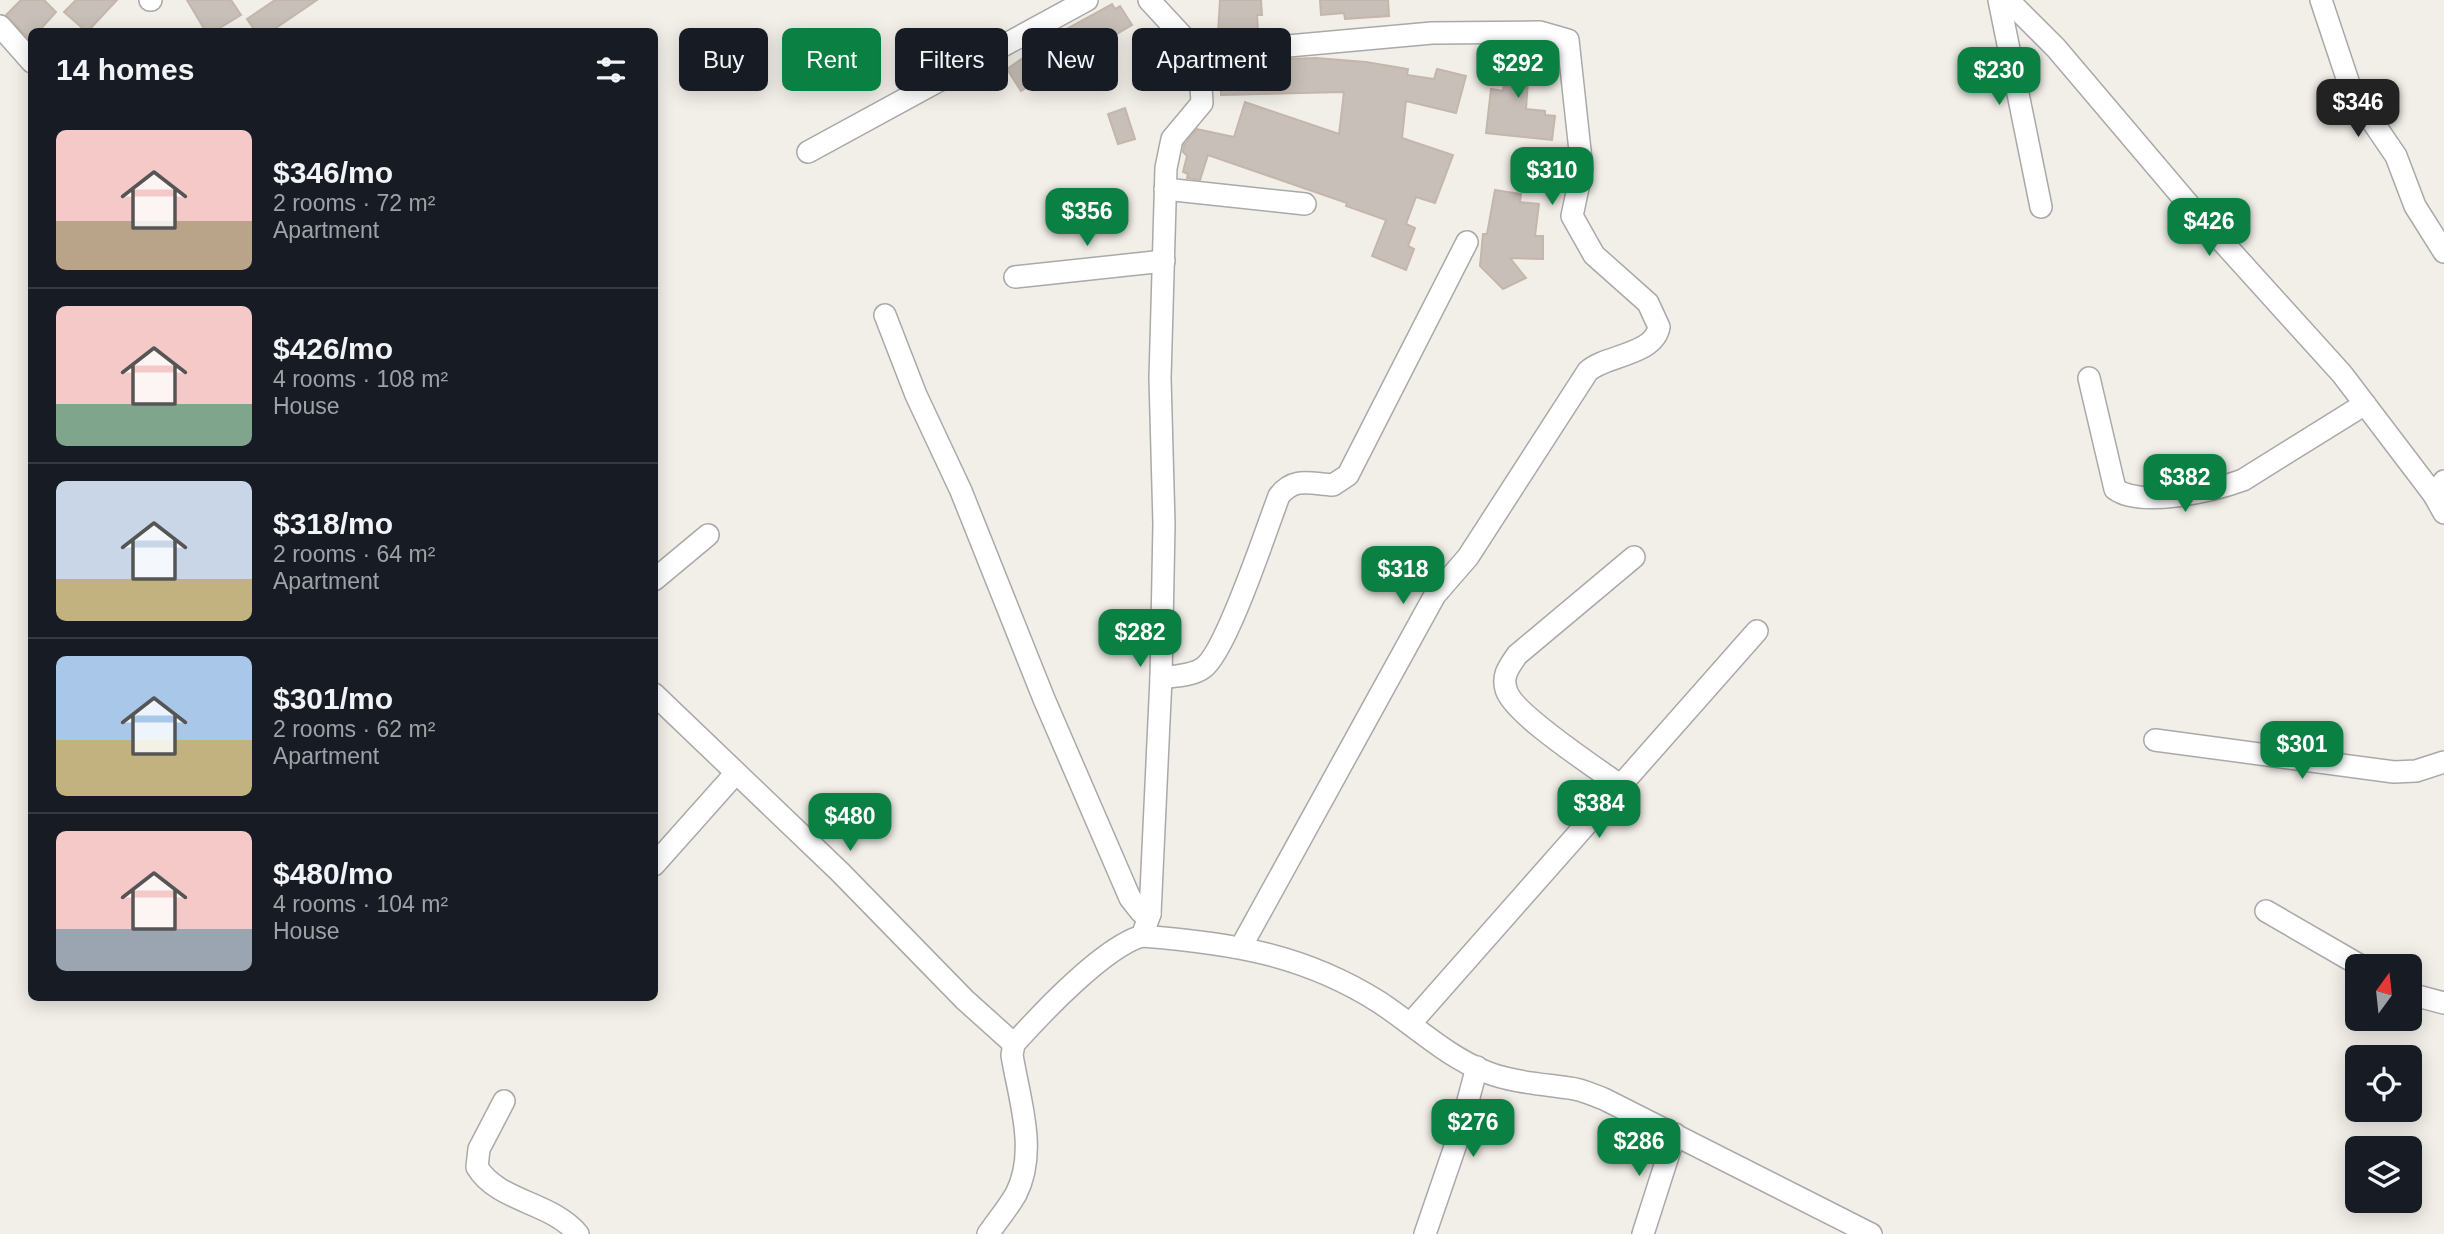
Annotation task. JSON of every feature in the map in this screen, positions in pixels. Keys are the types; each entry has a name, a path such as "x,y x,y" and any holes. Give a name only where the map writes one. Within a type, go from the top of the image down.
{"street":[{"path":"808,152 1087,0"},
{"path":"1149,0 1175,28"},
{"path":"1999,0 2041,206"},
{"path":"2008,0 2056,48 2190,206 2342,374 2441,496"},
{"path":"2321,0 2351,90 2396,156 2415,206 2444,252"},
{"path":"0,26 28,58"},
{"path":"1241,947 1435,595 1468,557 1588,371 1597,364 1647,345 1659,327 1648,303 1594,255 1572,216 1582,169 1569,40 1540,32 1432,33 1291,46"},
{"path":"1142,936 1150,914 1161,678 1164,524 1160,378 1165,189 1172,139 1202,103 1201,91"},
{"path":"1165,189 1305,204"},
{"path":"1161,678 1198,671 1211,660 1237,610 1279,496 1286,486 1303,481 1333,485 1348,475 1467,243"},
{"path":"1015,277 1164,261"},
{"path":"885,314 916,395 961,491 1044,699 1130,898 1141,912 1150,914"},
{"path":"2089,378 2115,489 2122,494 2143,499 2222,488 2243,480 2365,404"},
{"path":"658,577 708,535"},
{"path":"1621,786 1523,714 1506,692 1505,673 1517,655 1634,557"},
{"path":"1411,1023 1757,631"},
{"path":"658,698 839,872 965,1000 1014,1044"},
{"path":"2155,740 2394,772 2416,771 2444,762"},
{"path":"658,861 735,774"},
{"path":"2266,911 2345,957"},
{"path":"988,1234 1016,1193 1025,1169 1026,1143 1012,1055 1014,1044 1099,962 1129,940 1142,936 1241,947 1280,955 1327,974 1411,1023 1448,1052 1477,1067 1532,1083 1572,1088 1604,1099 1871,1234"},
{"path":"2422,997 2444,1003"},
{"path":"1425,1234 1458,1138 1477,1067"},
{"path":"504,1101 479,1149 477,1167 493,1184 567,1221 578,1234"},
{"path":"1643,1234 1675,1134"}],"building":[{"path":"21,0 44,0 56,12 42,28 28,28 28,38 6,15"},
{"path":"76,0 117,0 91,28 82,28 64,12"},
{"path":"187,0 231,0 241,15 220,28 204,28"},
{"path":"275,0 317,0 276,28 253,28 247,19"},
{"path":"1220,0 1261,0 1262,15 1257,15 1258,28 1218,28"},
{"path":"1320,0 1388,0 1389,16 1345,19 1344,13 1321,15"},
{"path":"1112,4 1115,9 1120,6 1132,25 1118,33 1118,28 1068,28"},
{"path":"1507,45 1531,45 1530,63 1538,63 1536,81 1528,80 1526,109 1545,111 1545,115 1555,116 1552,140 1486,133 1491,89 1503,91"},
{"path":"1022,59 1022,90 1008,71"},
{"path":"1291,59 1366,62 1408,69 1407,75 1434,79 1437,69 1466,76 1456,113 1406,101 1402,138 1453,155 1435,203 1416,197 1406,224 1415,228 1408,246 1414,249 1406,270 1372,256 1386,220 1346,206 1347,203 1208,155 1200,180 1187,178 1188,174 1183,172 1187,156 1183,152 1184,145 1197,129 1234,137 1245,102 1339,134 1344,92 1221,95 1221,91 1291,91"},
{"path":"1125,108 1135,139 1118,144 1108,114"},
{"path":"1495,190 1521,194 1520,202 1539,204 1535,236 1543,236 1543,259 1510,258 1526,278 1503,289 1480,266 1483,234 1487,234"}]}
